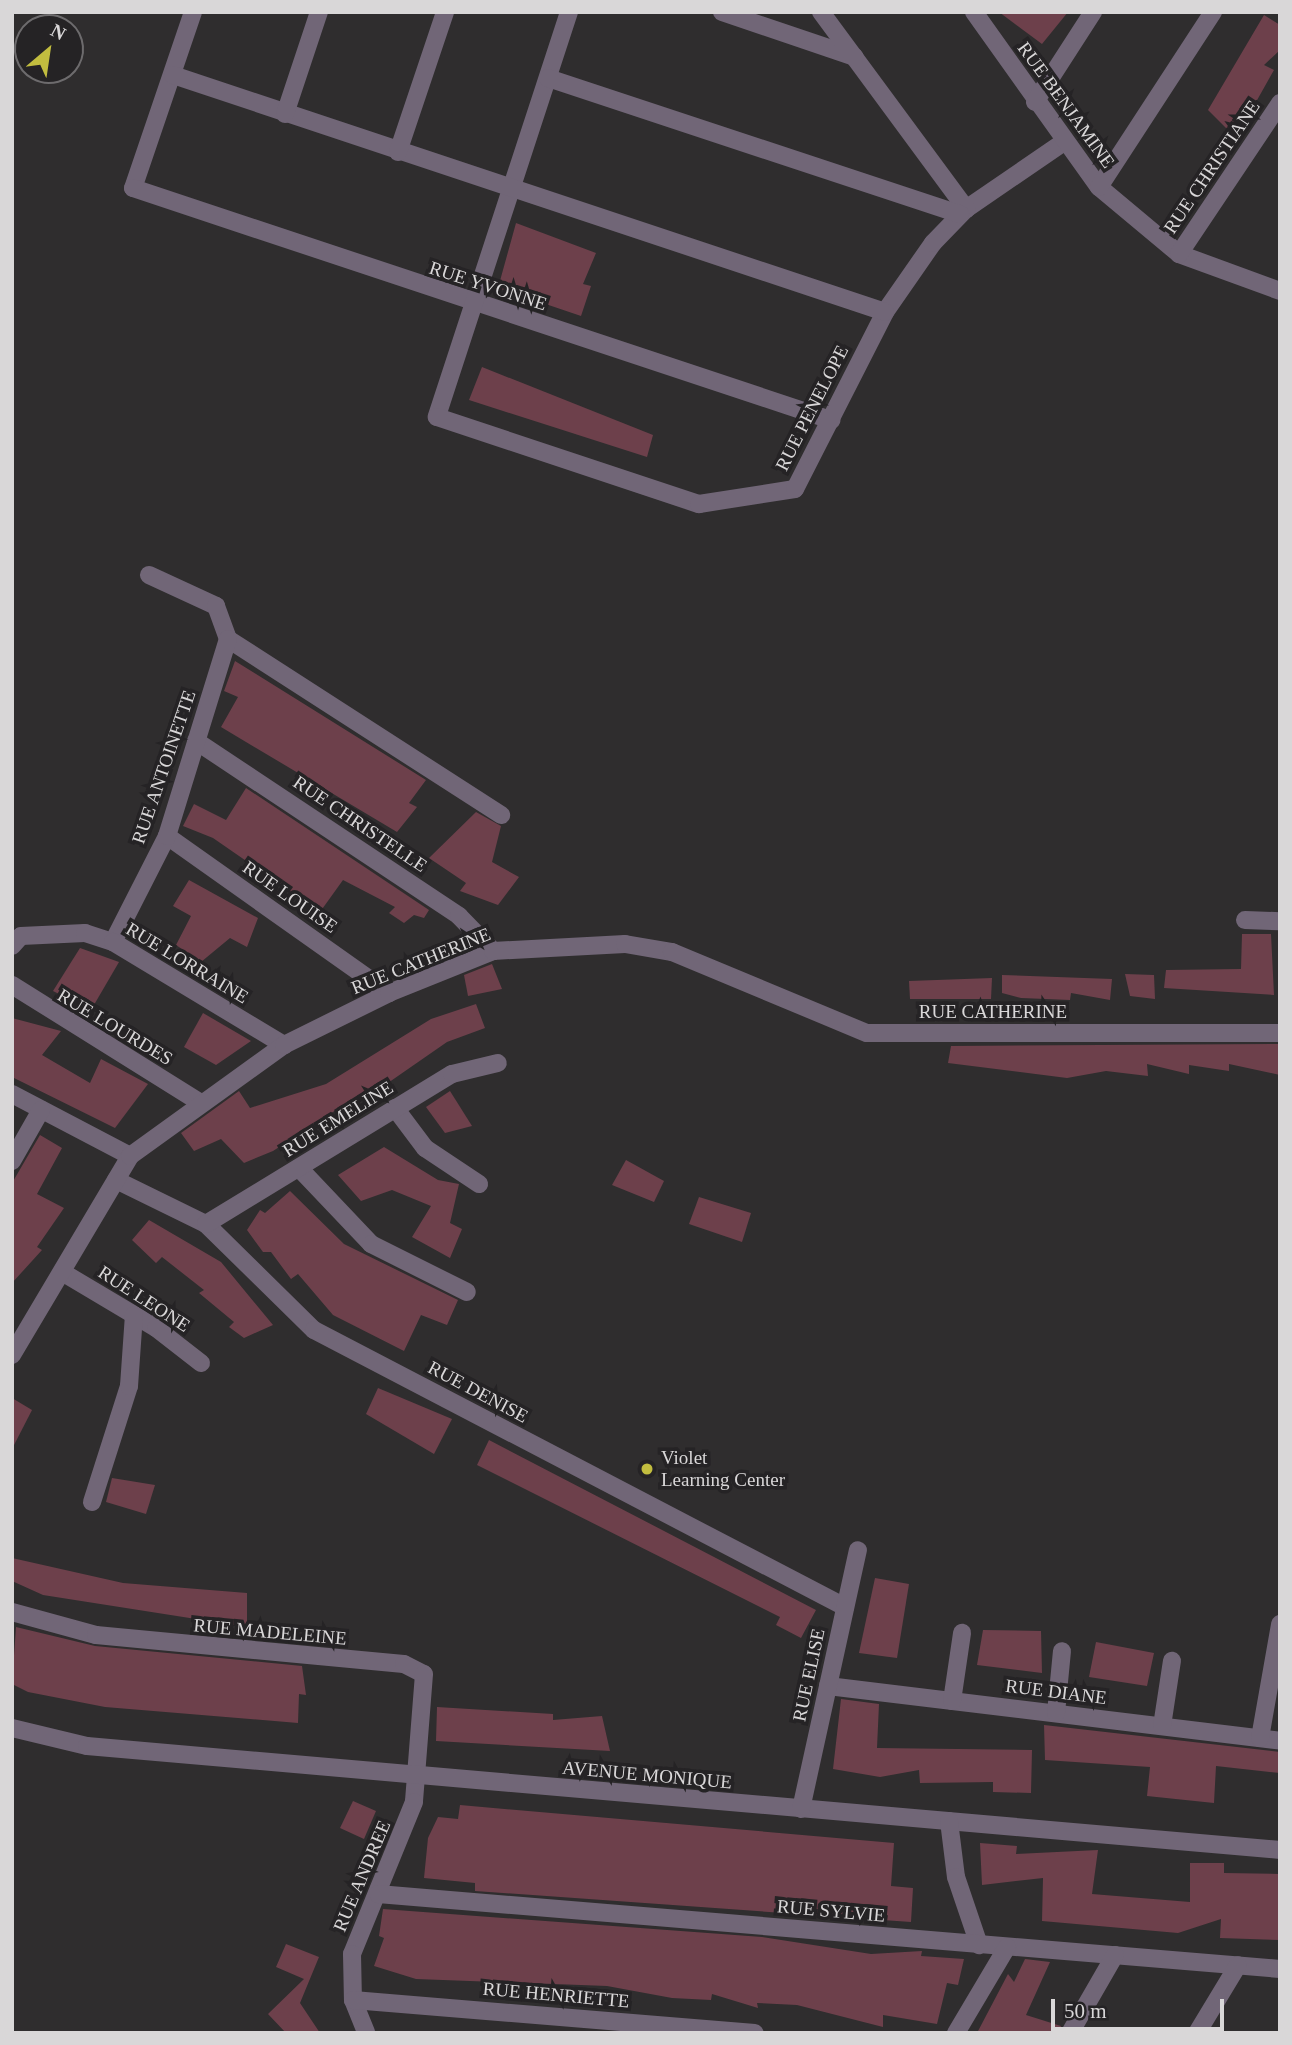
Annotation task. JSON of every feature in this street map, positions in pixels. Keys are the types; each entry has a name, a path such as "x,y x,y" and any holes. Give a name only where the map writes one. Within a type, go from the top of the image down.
{"street":[{"path":"193,12 173,75 885,312"},
{"path":"285,114 319,12"},
{"path":"398,152 445,12"},
{"path":"474,304 569,12"},
{"path":"722,12 855,57"},
{"path":"821,12 963,211"},
{"name":"RUE BENJAMINE","path":"974,12 1035,102 1099,187 1179,254 1280,291"},
{"path":"1035,102 1093,12"},
{"path":"1099,187 1213,12"},
{"name":"RUE YVONNE","path":"173,75 133,188 474,304 831,420"},
{"path":"548,78 963,211"},
{"name":"RUE CHRISTIANE","path":"1179,254 1280,103"},
{"name":"RUE PENELOPE","path":"474,304 437,417 699,505 795,489 885,312 963,211 1064,142"},
{"path":"149,575 216,606 228,639 501,815"},
{"name":"RUE ANTOINETTE","path":"113,942 167,836 228,639"},
{"name":"RUE CHRISTELLE","path":"196,741 459,916 493,951"},
{"name":"RUE LOUISE","path":"167,836 388,993"},
{"path":"1245,920 1280,921"},
{"name":"RUE LORRAINE","path":"17,941 85,933 113,942 284,1045"},
{"name":"RUE CATHERINE","path":"12,1356 130,1156 199,1102 284,1045 388,993 493,951 625,944 672,953 867,1033 1280,1033"},
{"name":"RUE LOURDES","path":"12,985 199,1102"},
{"name":"RUE EMELINE","path":"206,1224 452,1074 498,1063"},
{"path":"12,1094 130,1156"},
{"path":"395,1108 425,1148 479,1184"},
{"path":"12,1161 41,1110"},
{"path":"299,1168 371,1244 467,1292"},
{"name":"RUE DENISE","path":"116,1180 206,1224 314,1330 845,1607"},
{"name":"RUE LEONE","path":"62,1272 134,1315 201,1363"},
{"path":"92,1502 129,1386 134,1315"},
{"name":"RUE ELISE","path":"801,1809 858,1550"},
{"name":"RUE MADELEINE","path":"12,1612 96,1635 404,1664 424,1674 417,1776"},
{"path":"1260,1738 1280,1624"},
{"path":"952,1701 962,1633"},
{"path":"1056,1713 1062,1651"},
{"path":"1162,1726 1172,1661"},
{"name":"RUE DIANE","path":"828,1686 1280,1741"},
{"name":"AVENUE MONIQUE","path":"12,1728 87,1746 1280,1850"},
{"name":"RUE ANDREE","path":"366,2033 353,2000 352,1954 414,1802 417,1776"},
{"path":"949,1821 956,1877 979,1945"},
{"name":"RUE SYLVIE","path":"378,1894 1280,1969"},
{"path":"956,2033 1007,1947"},
{"path":"1070,2033 1115,1955"},
{"path":"1197,2033 1237,1965"},
{"name":"RUE HENRIETTE","path":"353,2000 755,2033"}],"building":[{"path":"999,12 1068,12 1042,44"},
{"path":"1264,15 1280,25 1280,50 1264,65 1274,70 1256,102 1230,132 1208,110"},
{"path":"516,223 596,253 583,284 591,286 581,316 498,288"},
{"path":"482,367 653,435 647,457 469,400"},
{"path":"235,661 426,780 409,803 417,807 397,832 221,727 238,697 224,691"},
{"path":"246,788 429,910 424,918 414,915 404,923 389,913 395,907 343,880 320,912 213,838 183,826 194,804 226,820"},
{"path":"476,812 501,826 492,862 519,877 498,905 460,891 466,883 429,858"},
{"path":"189,880 258,918 247,947 230,938 201,962 176,945 191,916 173,906"},
{"path":"1242,934 1271,934 1274,995 1164,988 1166,970 1241,969"},
{"path":"80,948 119,962 91,1010 53,991"},
{"path":"492,964 502,989 468,996 464,975"},
{"path":"1125,974 1154,975 1155,999 1130,996"},
{"path":"1002,975 1112,979 1110,1000 1071,993 1070,1000 1021,998 1002,993"},
{"path":"992,978 991,999 910,999 909,981"},
{"path":"476,1004 485,1028 447,1042 385,1085 382,1080 273,1151 244,1163 221,1139 194,1151 181,1133 239,1091 250,1108 326,1084 431,1019"},
{"path":"203,1013 251,1041 216,1065 184,1047"},
{"path":"12,1018 61,1031 42,1055 90,1083 101,1059 148,1084 115,1128 12,1077"},
{"path":"1280,1044 1280,1075 1229,1064 1229,1071 1189,1065 1189,1074 1147,1064 1148,1076 1106,1071 1067,1078 948,1063 951,1046"},
{"path":"450,1091 472,1126 445,1133 426,1107"},
{"path":"40,1135 62,1148 37,1194 64,1208 37,1247 42,1250 12,1283 12,1183"},
{"path":"384,1147 438,1180 459,1184 450,1223 462,1229 450,1258 412,1237 431,1206 392,1190 361,1201 338,1175"},
{"path":"626,1160 664,1181 654,1202 612,1185"},
{"path":"290,1191 344,1244 458,1300 447,1325 421,1315 404,1351 333,1315 298,1274 291,1279 271,1252 263,1252 247,1230 260,1210 265,1213"},
{"path":"699,1197 751,1213 742,1242 689,1224"},
{"path":"149,1220 221,1262 273,1325 244,1338 229,1327 234,1322 199,1293 204,1290 162,1257 156,1263 132,1240"},
{"path":"378,1388 452,1419 434,1454 366,1414"},
{"path":"12,1398 32,1410 12,1449"},
{"path":"489,1440 816,1610 801,1638 776,1625 780,1617 477,1465"},
{"path":"112,1478 155,1485 146,1514 106,1502"},
{"path":"12,1558 123,1583 247,1593 247,1627 43,1595 12,1581"},
{"path":"875,1578 909,1584 897,1658 859,1653"},
{"path":"16,1627 95,1646 302,1666 306,1695 299,1694 298,1723 105,1707 28,1692 12,1684"},
{"path":"983,1630 1041,1631 1042,1673 977,1665"},
{"path":"1096,1642 1154,1653 1147,1686 1089,1677"},
{"path":"841,1699 879,1704 877,1748 1032,1750 1031,1793 993,1792 993,1782 920,1783 919,1770 880,1777 833,1769"},
{"path":"437,1707 553,1714 553,1720 602,1716 610,1751 436,1741"},
{"path":"1044,1725 1280,1752 1280,1773 1216,1766 1214,1803 1147,1796 1150,1767 1045,1760"},
{"path":"353,1801 376,1811 364,1839 340,1828"},
{"path":"460,1805 894,1843 891,1886 913,1888 911,1922 475,1891 475,1883 424,1878 428,1838 438,1817 458,1819"},
{"path":"980,1843 1017,1846 1016,1854 1098,1850 1092,1894 1190,1902 1190,1863 1224,1863 1224,1873 1280,1874 1280,1940 1220,1938 1221,1919 1178,1933 1042,1921 1043,1878 982,1885"},
{"path":"383,1909 762,1937 871,1954 922,1951 921,1956 964,1959 958,1985 947,1983 937,2024 883,2015 883,2027 797,2005 757,2003 758,2008 712,1994 711,2000 672,1998 607,1986 416,1979 374,1966 384,1938 379,1936"},
{"path":"286,1944 319,1957 300,2003 320,2033 286,2033 268,2014 304,1979 276,1967"},
{"path":"1025,1959 1050,1962 1026,2015 1061,2026 1059,2033 977,2033 1008,1974 1014,1982"}],"place":[{"name":"Violet Learning Center","path":"647,1469"}]}
